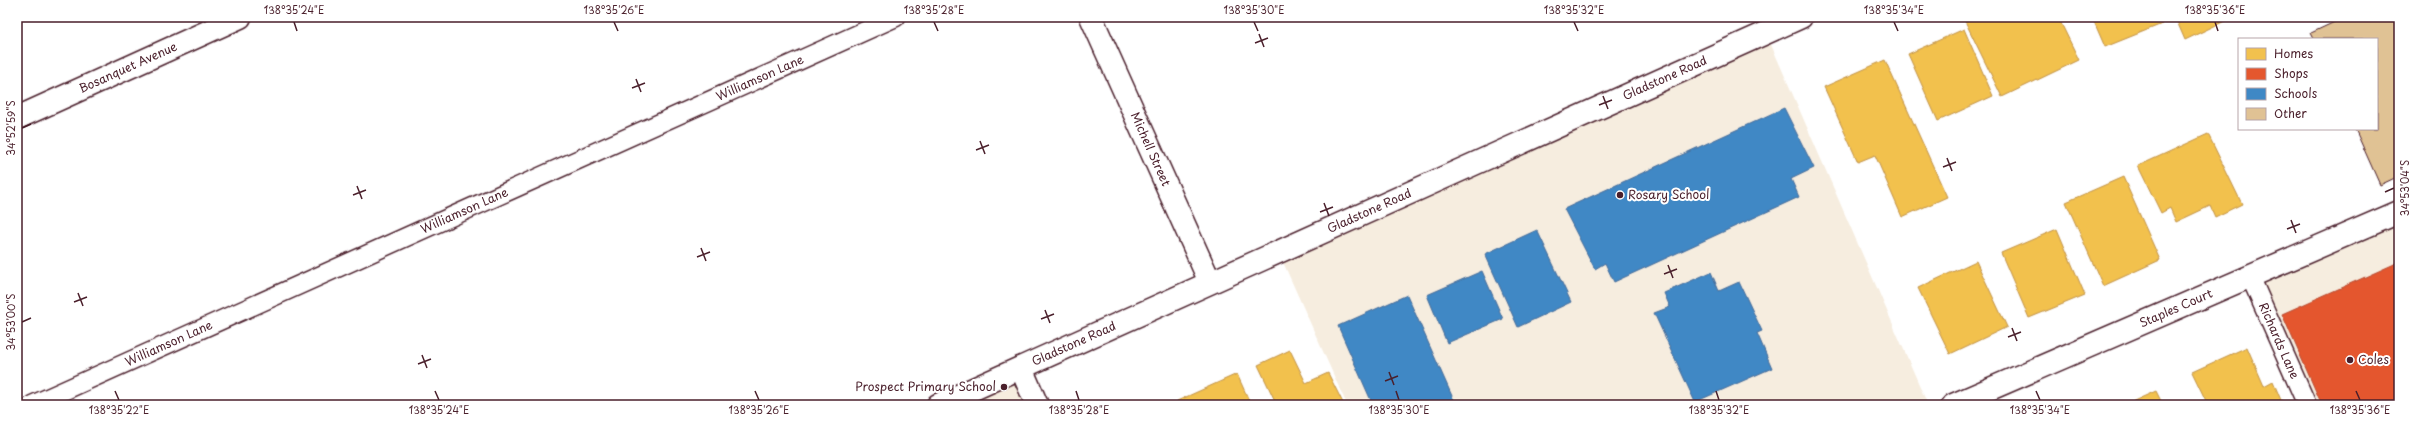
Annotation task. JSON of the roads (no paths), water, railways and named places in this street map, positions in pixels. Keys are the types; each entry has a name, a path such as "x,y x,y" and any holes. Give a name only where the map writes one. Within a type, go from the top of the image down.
{"street":[{"name":"Bosanquet Avenue","path":"17,118 240,17"},
{"name":"Michell Street","path":"1091,17 1210,282"},
{"name":"Gladstone Road","path":"938,405 1801,17"},
{"name":"Staples Court","path":"1953,405 2399,212"},
{"path":"1021,368 1037,405"}],"lane":[{"name":"Williamson Lane","path":"32,405 896,17"},
{"name":"Richards Lane","path":"2250,276 2307,405"}],"place":[{"name":"Rosary School","path":"1620,195"},
{"name":"Coles","path":"2350,360"},
{"name":"Prospect Primary School","path":"1004,387"}]}
